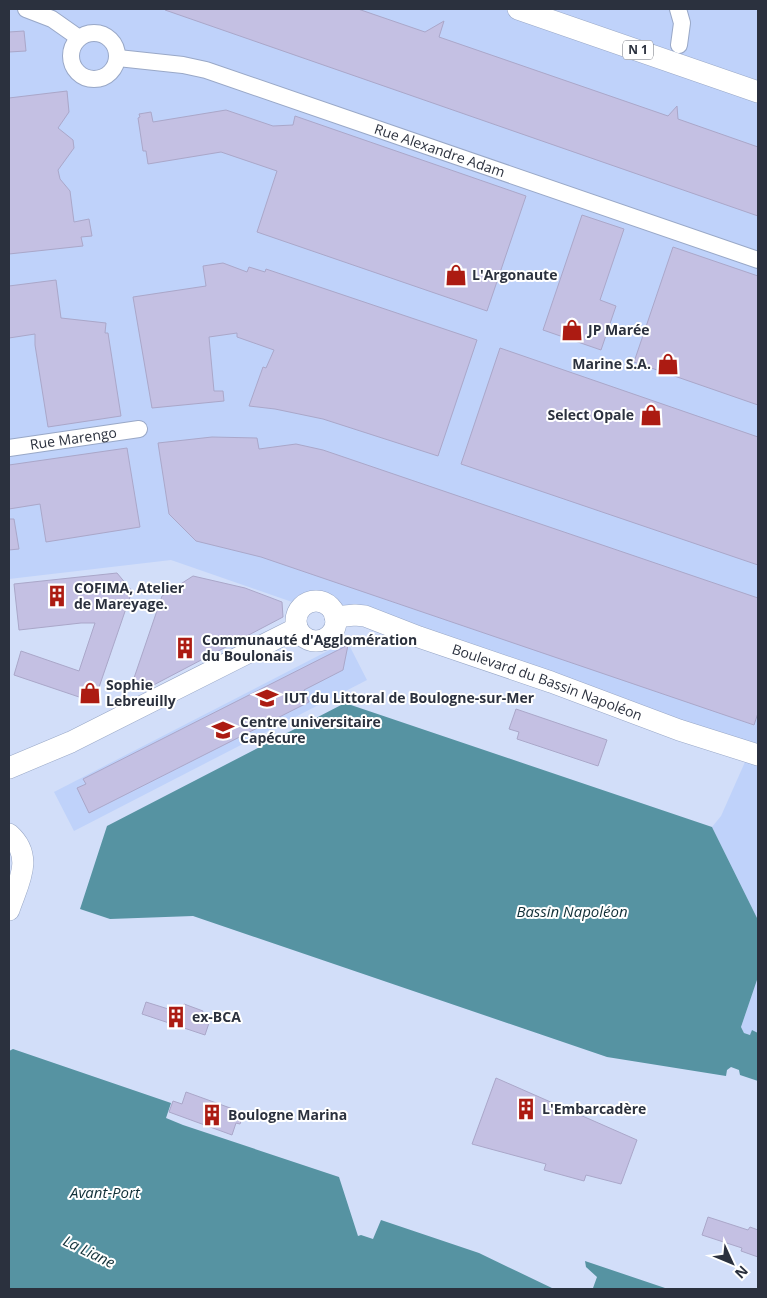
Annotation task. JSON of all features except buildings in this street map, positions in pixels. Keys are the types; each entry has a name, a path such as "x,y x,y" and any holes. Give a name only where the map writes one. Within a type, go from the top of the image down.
{"main road":[{"name":"N 1","path":"518,9 758,92"},
{"path":"311,602 326,604 332,610 335,617 332,633 321,640 308,639 301,635 297,628 296,620 298,613 311,602"},
{"name":"Boulevard du Bassin Napoléon","path":"335,617 365,616 679,730 758,756"},
{"path":"14,763 71,742 297,628"},
{"path":"9,834 20,846 24,862 9,910"}],"street":[{"path":"26,9 52,19 79,38"},
{"path":"678,9 682,28 679,45"},
{"path":"92,33 105,35 115,45 118,58 114,68 107,76 97,79 84,77 74,68 71,58 72,49 79,38 92,33"},
{"name":"Rue Alexandre Adam","path":"118,58 184,65 206,70 758,260"},
{"name":"Rue Marengo","path":"9,448 139,429"}],"shaded area":[{"path":"9,9 758,9 758,920 712,827 721,816 745,762 171,560 9,579"},
{"name":"Centre universitaire Capécure","path":"347,641 367,680 74,831 54,792"},
{"path":"758,977 758,1033 752,1030 751,1035 744,1033 741,1027"}],"water":[{"name":"Bassin Napoléon","path":"345,703 712,827 758,920 758,977 741,1027 744,1033 750,1035 752,1030 758,1033 758,1081 740,1075 739,1070 731,1067 727,1070 726,1076 607,1057 193,916 110,919 80,909 107,826"},
{"name":"Avant-Port","path":"13,1049 171,1103 166,1118 183,1125 339,1177 358,1236 361,1235 373,1239 381,1220 479,1253 554,1289 9,1288 9,1051"},
{"path":"585,1261 668,1289 595,1289 593,1288 597,1277 586,1267"}],"place":[{"name":"L'Argonaute","path":"456,275"},
{"name":"JP Marée","path":"572,330"},
{"name":"Marine S.A.","path":"668,364"},
{"name":"Select Opale","path":"651,415"},
{"name":"COFIMA, Atelier de Mareyage.","path":"57,596"},
{"name":"Communauté d'Agglomération du Boulonais","path":"185,648"},
{"name":"Sophie Lebreuilly","path":"90,693"},
{"name":"IUT du Littoral de Boulogne-sur-Mer","path":"267,698"},
{"name":"Centre universitaire Capécure","path":"223,730"},
{"name":"ex-BCA","path":"176,1017"},
{"name":"L'Embarcadère","path":"526,1109"},
{"name":"Boulogne Marina","path":"212,1115"}],"water label":[{"name":"La Liane","path":"89,1252"}]}
